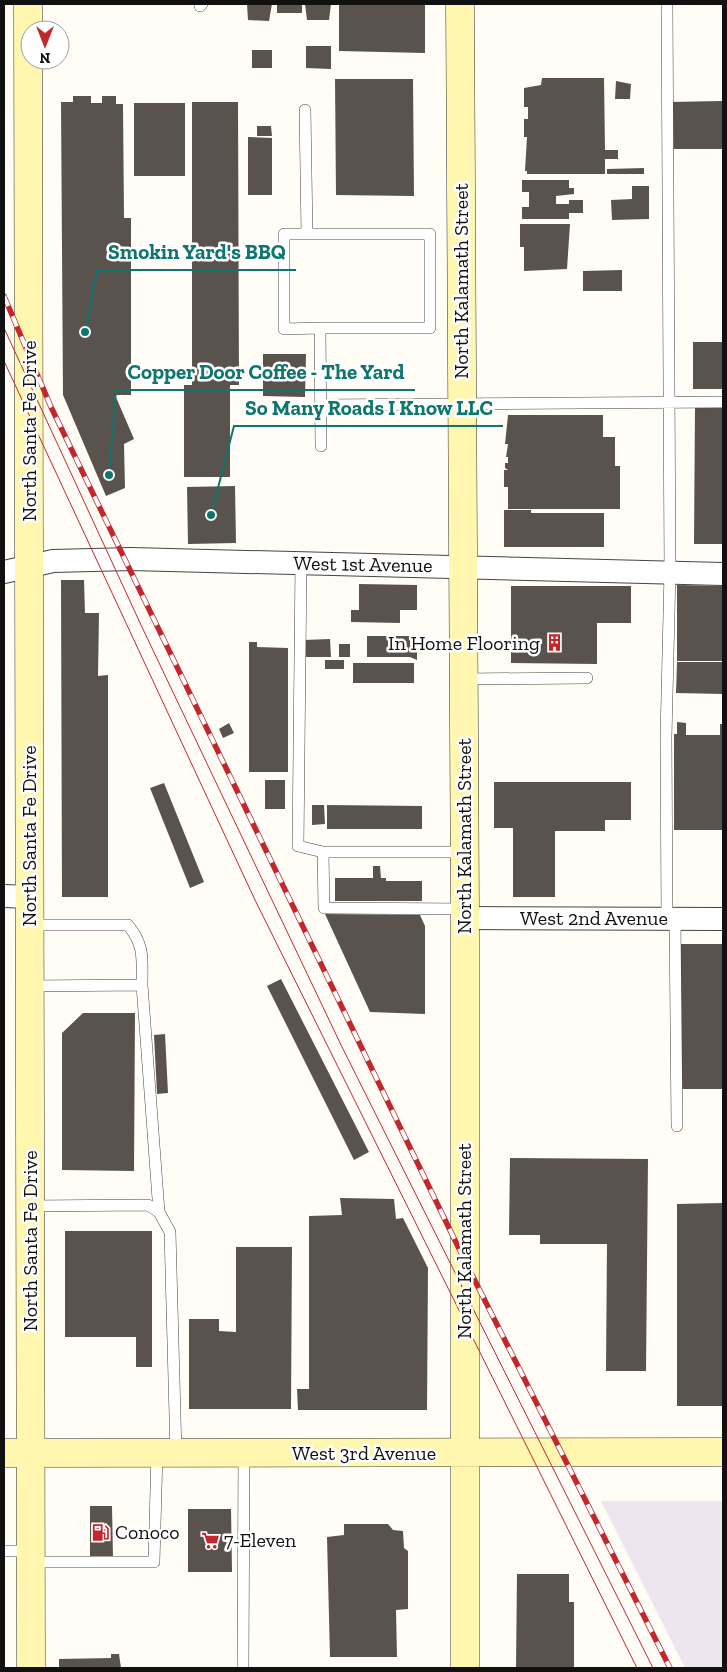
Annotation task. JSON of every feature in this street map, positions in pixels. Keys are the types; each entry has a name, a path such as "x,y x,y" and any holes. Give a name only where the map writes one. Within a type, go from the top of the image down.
{"main road":[{"name":"North Santa Fe Drive","path":"28,4 16,569 17,896 30,924 31,1668"},
{"name":"North Kalamath Street","path":"460,4 465,914 465,1668"},
{"name":"West 3rd Avenue","path":"4,1453 723,1452"}],"street":[{"name":"West 1st Avenue","path":"16,569 69,560 301,562 723,574"},
{"name":"West 2nd Avenue","path":"465,914 723,919"}],"lane":[{"path":"667,4 670,572 666,737 677,1126"},
{"path":"305,110 307,234"},
{"path":"284,234 430,234 430,328 320,328 284,329 284,234"},
{"path":"320,328 321,446"},
{"path":"321,406 462,403 723,402"},
{"path":"301,562 298,846 323,852 464,852"},
{"path":"463,679 587,678"},
{"path":"323,852 324,908 465,914"},
{"path":"4,1551 31,1556 154,1562 167,1453 170,1232 159,1212 142,985 141,946 138,937 128,924 30,924"},
{"path":"30,986 142,985"},
{"path":"30,1206 148,1205 159,1212"},
{"path":"242,1668 244,1453"}],"shaded area":[{"path":"601,1501 723,1501 723,1668 685,1668"}],"building":[{"path":"247,4 272,4 269,21 248,20"},
{"path":"277,4 302,4 302,13 277,13"},
{"path":"305,4 331,4 329,20 307,20"},
{"path":"339,4 425,4 425,53 339,51"},
{"path":"306,46 331,46 331,69 306,68"},
{"path":"252,50 272,50 272,68 252,68"},
{"path":"542,78 604,78 605,150 618,150 618,159 605,159 605,174 527,174 527,171 525,171 527,137 524,137 524,119 528,119 528,107 524,107 524,88 541,85"},
{"path":"335,79 413,79 414,196 336,195"},
{"path":"616,81 631,84 630,99 615,99"},
{"path":"73,96 91,96 91,103 102,103 102,96 116,96 116,104 123,104 124,218 131,218 131,395 115,395 134,439 124,444 125,488 106,496 63,395 61,102 73,102"},
{"path":"723,101 723,149 670,149 669,102"},
{"path":"192,102 238,102 239,385 230,385 230,477 184,477 184,385 192,385"},
{"path":"134,103 185,103 185,176 134,176"},
{"path":"257,126 271,126 272,136 257,136"},
{"path":"248,137 272,138 272,195 248,195"},
{"path":"644,168 644,174 607,174 607,169"},
{"path":"522,180 569,180 569,188 574,188 574,194 556,196 556,204 569,204 569,200 583,200 583,213 569,213 569,219 522,219 522,207 529,207 529,192 522,192"},
{"path":"632,186 649,186 649,219 612,220 611,200 632,199"},
{"path":"520,224 570,224 567,269 524,271 524,247 520,247"},
{"path":"622,270 622,291 583,291 583,271"},
{"path":"693,342 723,342 723,389 693,389"},
{"path":"263,354 306,354 305,397 263,396"},
{"path":"695,407 723,407 723,544 694,544"},
{"path":"508,415 603,415 603,437 615,437 615,466 620,466 620,509 508,509 508,487 504,487 504,470 508,470 505,468 505,463 508,463 508,457 506,457 508,444 505,444"},
{"path":"235,486 236,543 188,544 187,487"},
{"path":"504,510 531,510 531,513 604,513 604,547 504,547"},
{"path":"61,580 84,580 85,613 99,613 98,676 108,675 108,897 62,897"},
{"path":"359,584 417,585 417,610 400,610 400,623 351,622 351,610 359,610"},
{"path":"677,585 723,586 723,661 677,661"},
{"name":"In Home Flooring","path":"511,586 631,586 631,623 597,623 597,664 511,663"},
{"path":"367,636 410,636 410,646 417,646 417,660 410,657 367,657"},
{"path":"330,639 331,657 305,657 304,640"},
{"path":"249,642 257,642 257,647 288,648 288,772 249,772"},
{"path":"339,644 350,644 350,657 339,657"},
{"path":"325,660 344,660 344,669 325,669"},
{"path":"677,662 723,662 723,694 676,693"},
{"path":"353,663 414,663 414,683 353,683"},
{"path":"677,722 686,723 686,735 720,735 720,724 723,724 723,830 674,830 674,734 677,734"},
{"path":"229,723 234,733 223,738 219,729"},
{"path":"265,780 285,780 285,809 265,809"},
{"path":"494,782 631,782 631,820 605,820 605,831 555,831 555,897 513,897 513,828 494,828"},
{"path":"164,783 204,882 190,888 150,788"},
{"path":"312,805 324,805 325,824 312,825"},
{"path":"327,805 422,806 422,829 327,829"},
{"path":"373,866 380,866 381,878 386,878 386,881 422,881 422,901 335,901 335,878 373,878"},
{"path":"325,914 420,915 425,926 425,1014 370,1012"},
{"path":"676,944 723,944 723,1089 677,1089"},
{"path":"281,979 369,1152 354,1160 267,986"},
{"path":"83,1013 135,1013 134,1171 62,1170 62,1033"},
{"path":"165,1034 168,1093 157,1094 154,1035"},
{"path":"510,1158 648,1159 646,1371 606,1371 607,1244 540,1244 540,1235 509,1235"},
{"path":"340,1198 394,1199 396,1219 403,1218 428,1268 427,1410 298,1410 297,1389 309,1389 309,1216 342,1215"},
{"path":"723,1203 723,1406 677,1406 677,1204"},
{"path":"65,1231 152,1231 152,1367 136,1367 136,1337 65,1337"},
{"path":"236,1247 292,1247 291,1409 189,1409 189,1319 219,1319 219,1331 236,1332"},
{"name":"Conoco","path":"90,1506 112,1506 113,1558 90,1558"},
{"name":"7-Eleven","path":"188,1509 231,1509 232,1572 188,1572"},
{"path":"344,1524 388,1524 393,1530 403,1531 404,1548 408,1551 408,1609 396,1610 397,1657 330,1657 327,1537 344,1535"},
{"path":"517,1574 569,1574 569,1602 574,1602 574,1668 516,1668"},
{"path":"111,1654 119,1654 121,1668 59,1668 59,1659 111,1658"}],"tram line":[{"path":"4,328 141,625 342,1047 653,1668"},
{"path":"4,361 255,900 637,1668"}],"railway":[{"path":"4,296 51,407 465,1261 670,1668"}],"place":[{"name":"Smokin Yard's BBQ","path":"85,332"},
{"name":"Copper Door Coffee - The Yard","path":"109,475"},
{"name":"So Many Roads I Know LLC","path":"211,515"},
{"name":"In Home Flooring","path":"554,643"},
{"name":"Conoco","path":"101,1532"},
{"name":"7-Eleven","path":"210,1540"}]}
